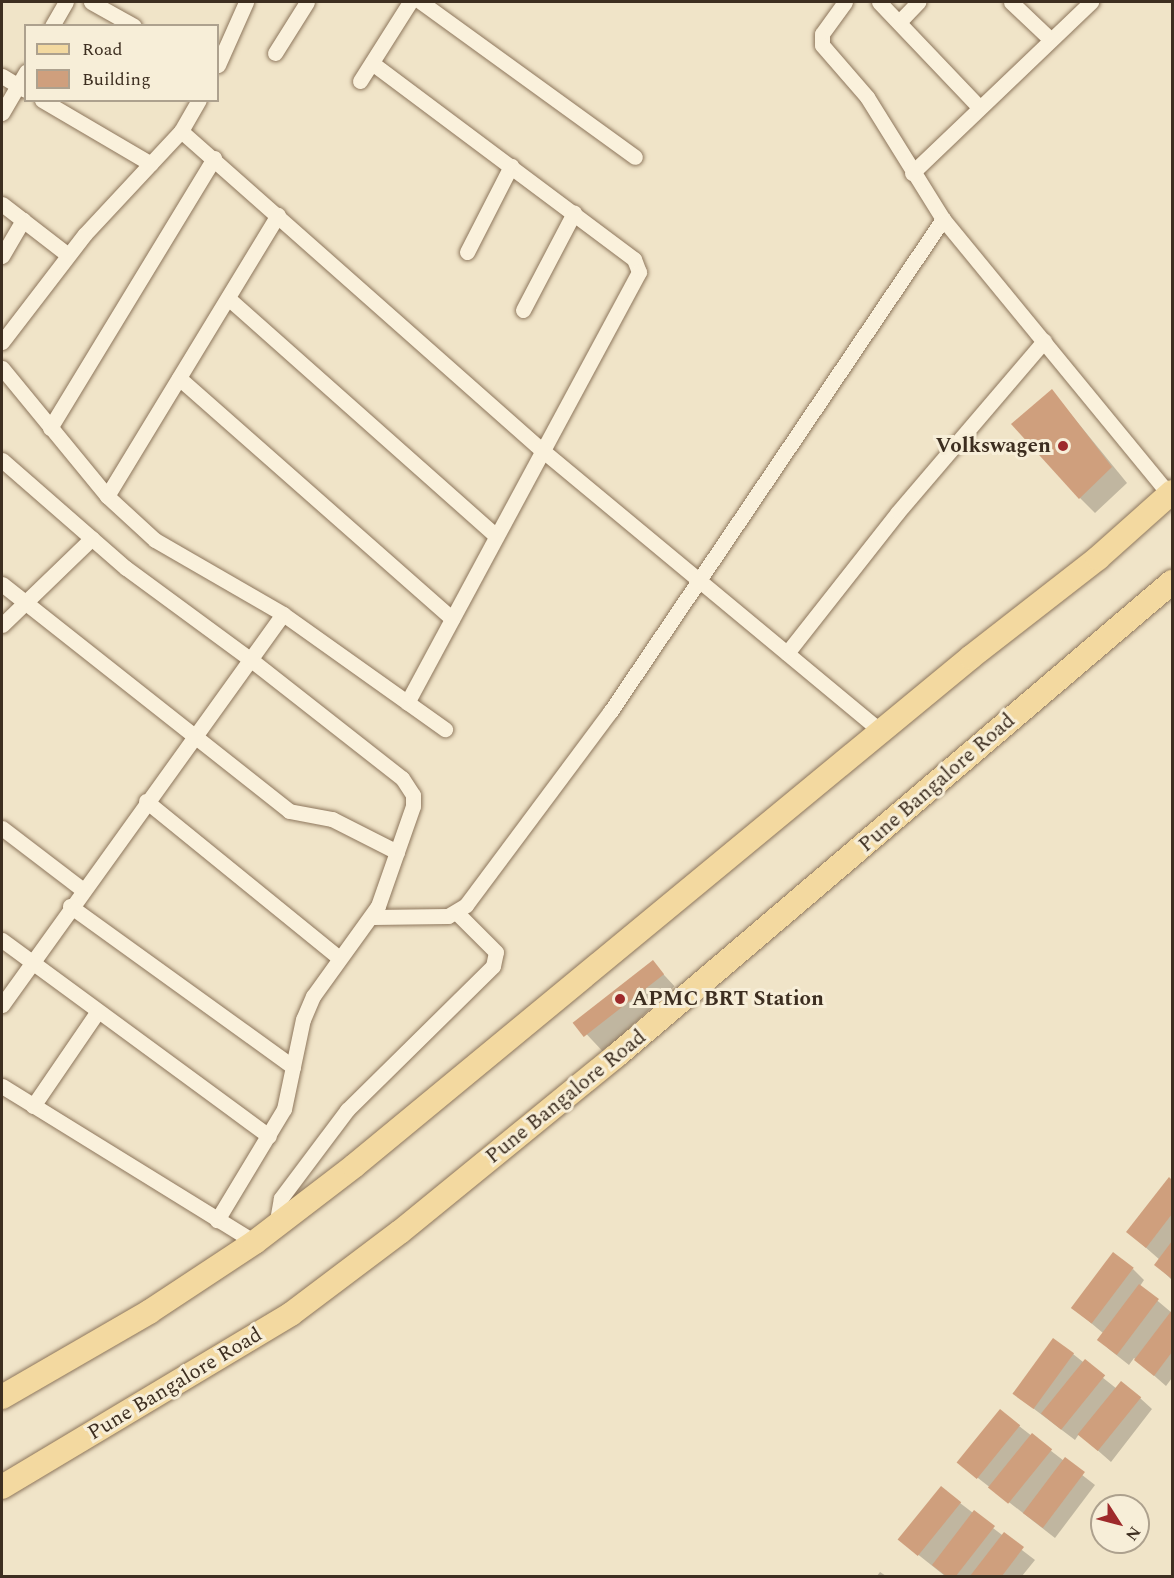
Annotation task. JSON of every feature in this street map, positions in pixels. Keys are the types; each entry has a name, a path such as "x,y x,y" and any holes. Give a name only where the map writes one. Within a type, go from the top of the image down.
{"main road":[{"path":"2,1397 149,1312 276,1226 382,1144 881,731 1098,558 1171,494"},
{"name":"Pune Bangalore Road","path":"2,1487 291,1314 400,1232 616,1056 1173,582"}],"street":[{"path":"53,24 66,2"},
{"path":"91,2 130,24"},
{"path":"219,63 246,2"},
{"path":"275,53 307,2"},
{"path":"360,81 410,2"},
{"path":"422,2 635,157"},
{"path":"845,2 822,34 822,45 867,97 912,173 944,219 1171,494"},
{"path":"879,2 980,107"},
{"path":"899,22 918,2"},
{"path":"1011,2 1050,39"},
{"path":"912,173 1091,2"},
{"path":"372,63 634,259 639,272 406,703"},
{"path":"2,76 21,89 2,113"},
{"path":"45,102 151,164"},
{"path":"2,342 68,255 181,131 198,102"},
{"path":"181,131 542,450 881,731"},
{"path":"50,428 214,158"},
{"path":"467,252 511,166"},
{"path":"2,204 68,255"},
{"path":"524,310 574,213"},
{"path":"107,496 278,215"},
{"path":"373,917 431,918 457,913 610,712 944,219"},
{"path":"2,256 23,220"},
{"path":"228,298 496,536"},
{"path":"787,654 898,512 1044,341"},
{"path":"2,368 107,496 155,540 283,614 445,729"},
{"path":"179,378 452,619"},
{"path":"2,460 126,568 250,659 409,786 413,806 373,917 339,958 303,1019 284,1109 218,1220"},
{"path":"2,625 92,538"},
{"path":"2,584 289,811 332,819 397,852"},
{"path":"2,1005 30,961 283,614"},
{"path":"146,801 339,958"},
{"path":"2,828 83,890"},
{"path":"70,906 293,1067"},
{"path":"276,1226 280,1198 347,1110 494,966 496,952 457,913"},
{"path":"2,940 269,1136"},
{"path":"33,1106 98,1011"},
{"path":"2,1086 255,1242"}],"building":[{"name":"Volkswagen","path":"1052,389 1112,467 1079,499 1011,424"},
{"name":"APMC BRT Station","path":"653,960 664,974 584,1037 573,1023"},
{"path":"1169,1177 1172,1180 1172,1214 1146,1248 1126,1232"},
{"path":"1172,1241 1172,1279 1154,1265"},
{"path":"1113,1252 1134,1268 1092,1324 1071,1308"},
{"path":"1139,1284 1159,1299 1117,1355 1097,1340"},
{"path":"1172,1310 1172,1352 1154,1376 1134,1360"},
{"path":"1053,1338 1074,1353 1033,1409 1012,1394"},
{"path":"1085,1359 1105,1375 1061,1430 1041,1413"},
{"path":"1121,1381 1141,1397 1098,1451 1078,1435"},
{"path":"1000,1409 1020,1425 977,1479 957,1463"},
{"path":"1032,1433 1052,1449 1008,1504 988,1487"},
{"path":"1065,1457 1085,1472 1043,1528 1023,1513"},
{"path":"941,1486 961,1502 918,1556 898,1540"},
{"path":"974,1510 995,1526 956,1576 946,1576 932,1565"},
{"path":"1004,1532 1024,1547 1002,1576 970,1576"}],"place":[{"name":"Volkswagen","path":"1063,446"},
{"name":"APMC BRT Station","path":"620,999"}]}
